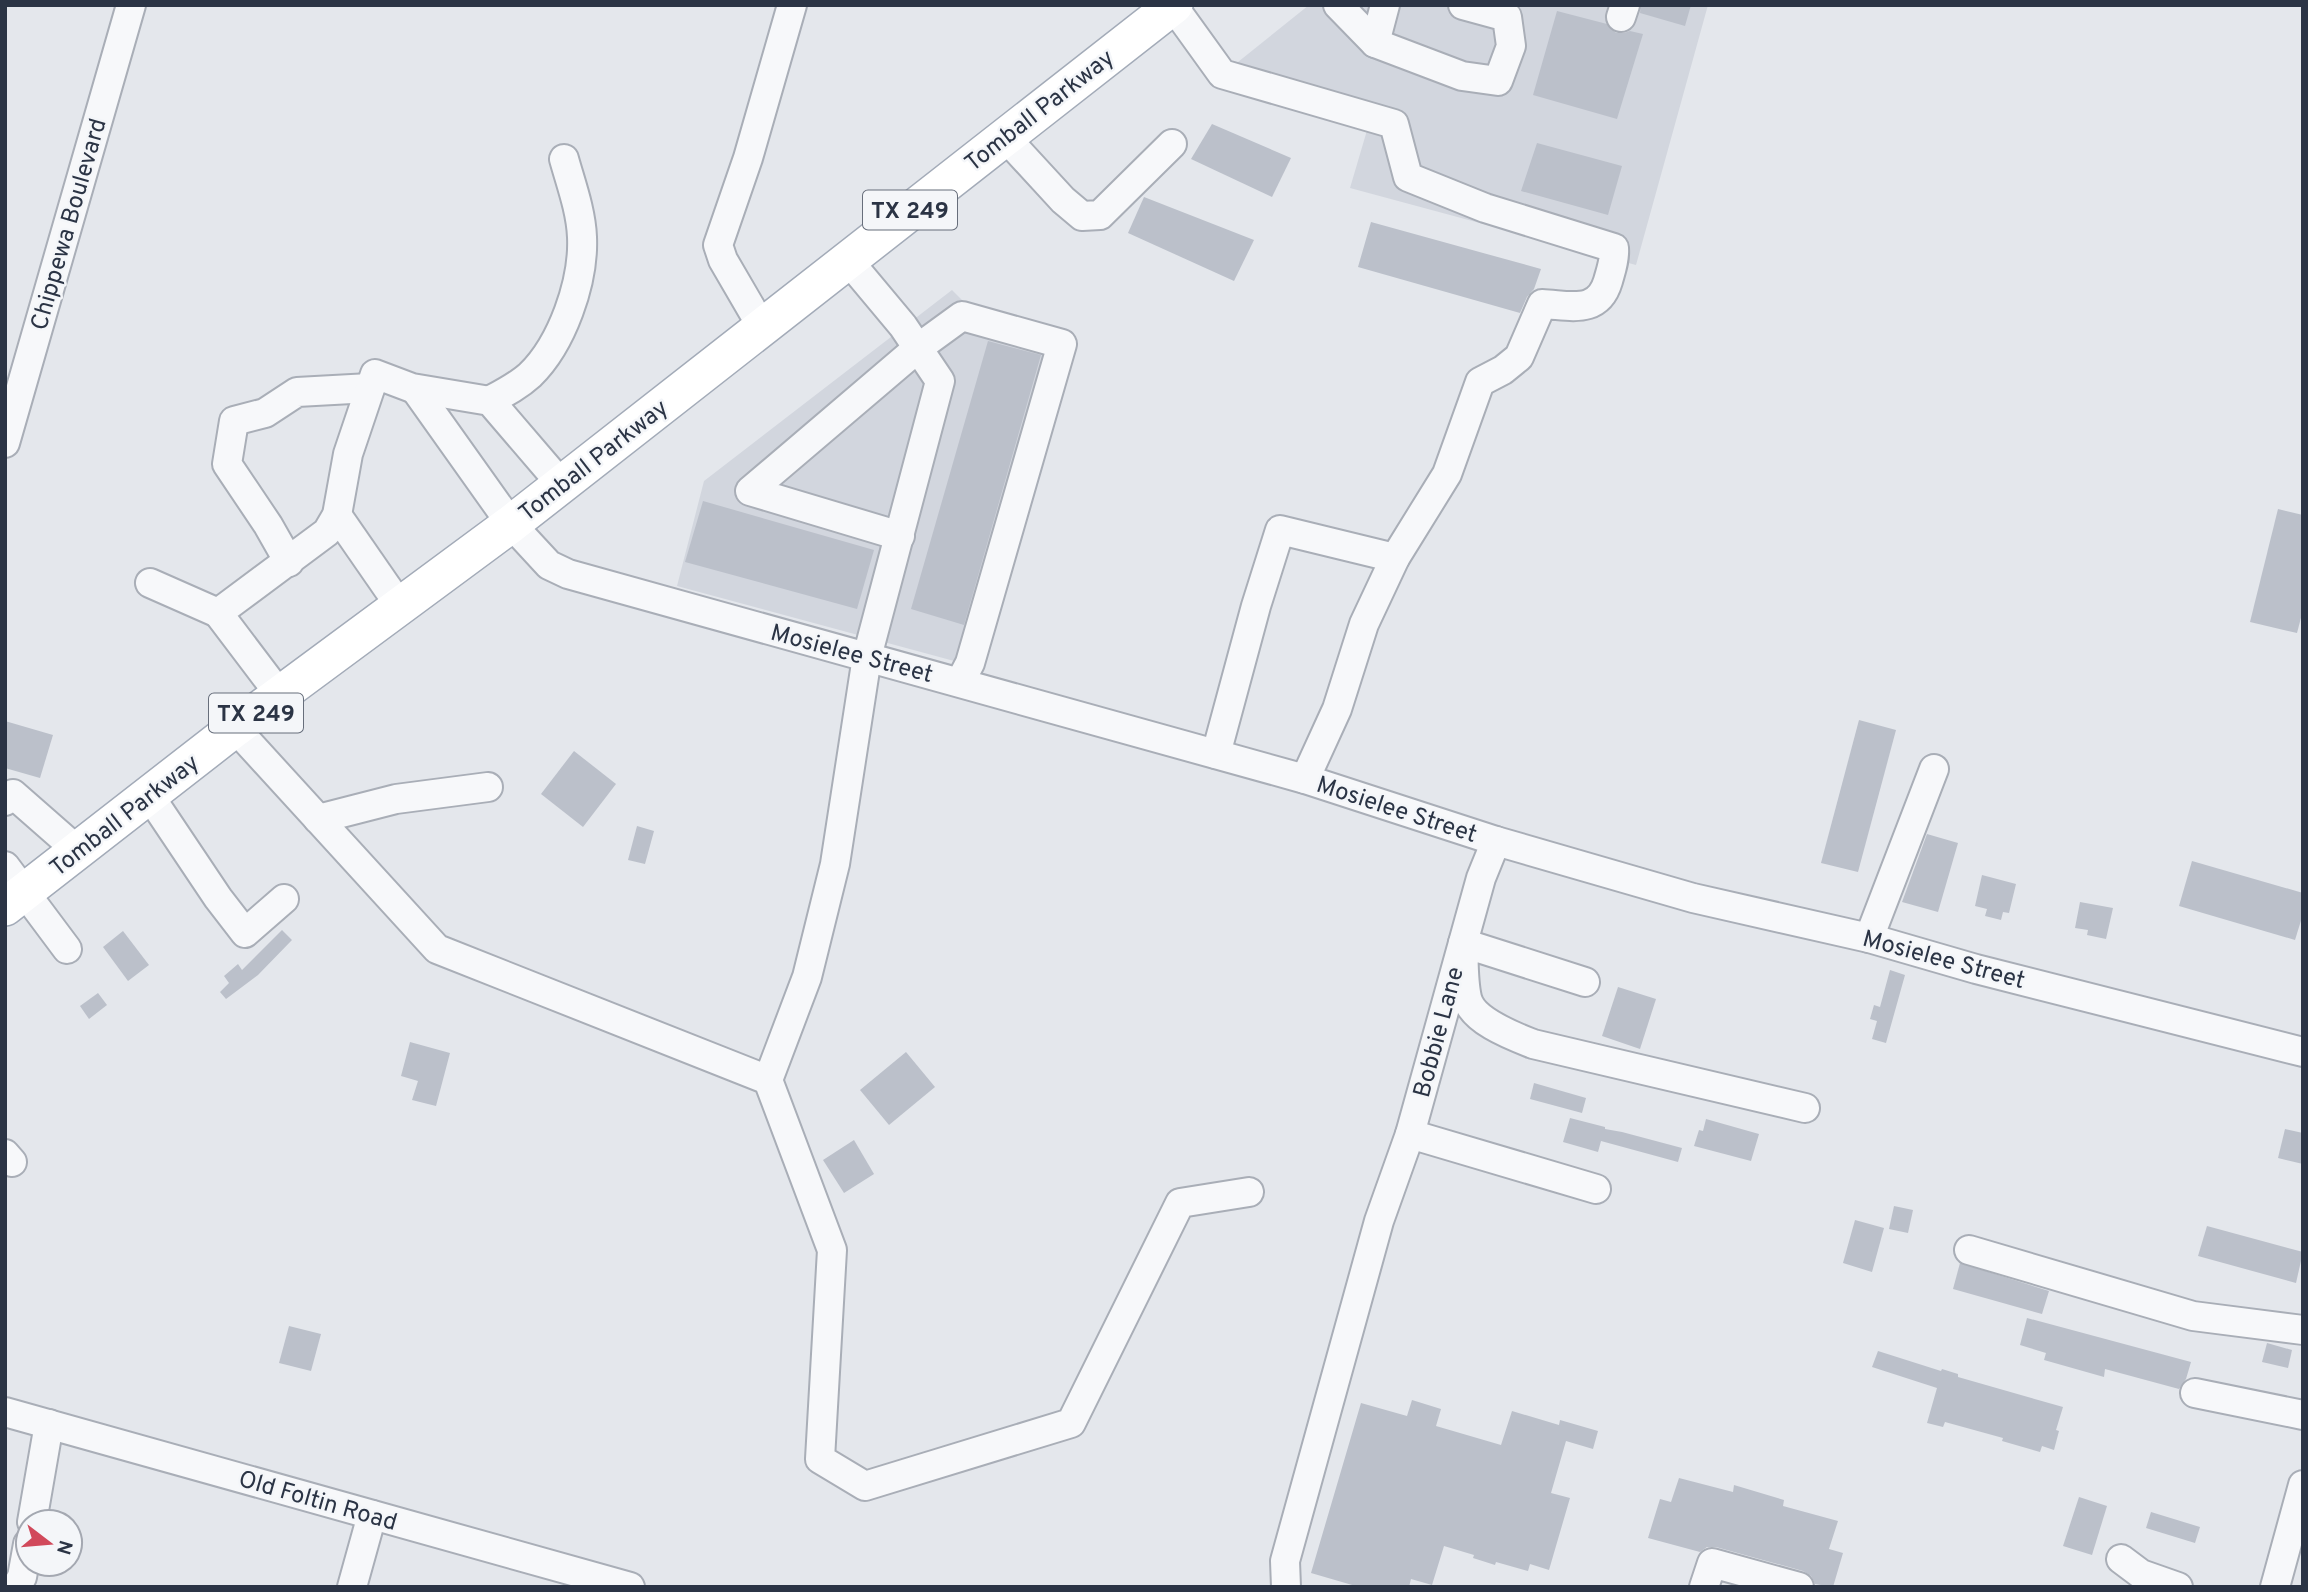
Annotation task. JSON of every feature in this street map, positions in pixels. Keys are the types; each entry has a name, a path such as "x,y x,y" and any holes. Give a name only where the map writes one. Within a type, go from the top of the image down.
{"main road":[{"name":"Tomball Parkway","path":"12,888 78,851 235,728 512,524 1173,6"}],"street":[{"name":"Chippewa Boulevard","path":"5,443 131,5"},
{"path":"762,327 723,260 718,244 744,171 792,5"},
{"path":"1338,5 1376,43 1462,76 1498,81 1511,46 1507,17 1464,5"},
{"path":"1376,43 1385,5"},
{"path":"1173,6 1222,74 1394,124 1408,177 1485,208 1614,248 1615,259 1604,295 1595,303 1587,305 1542,304 1519,357 1503,370 1480,382 1447,474 1395,558 1364,624 1337,709 1305,779"},
{"path":"1005,136 1063,200 1082,215 1100,215 1172,144"},
{"path":"218,612 327,532 337,515 348,454 375,374 415,389 489,401 512,389 530,375 546,356 564,324 579,274 582,237 565,159"},
{"path":"847,259 903,326 940,380 867,657 835,864 807,977 768,1080 832,1251 820,1459 865,1486 1071,1423 1180,1203 1249,1192"},
{"path":"900,536 750,491 918,348 962,316 1062,344 970,663 960,682"},
{"path":"289,562 227,464 234,421 265,413 297,393 370,388"},
{"name":"Mosielee Street","path":"415,389 512,524 550,565 568,574 1305,779 1496,841 1693,898 1869,938 1976,969 2303,1052"},
{"path":"489,401 562,485"},
{"path":"337,515 400,606"},
{"path":"1216,754 1256,606 1280,530 1395,558"},
{"path":"150,583 218,612 280,695"},
{"path":"235,728 437,949 768,1080"},
{"path":"1869,938 1934,769"},
{"path":"318,819 396,799 488,787"},
{"path":"8,796 78,851"},
{"path":"149,796 208,884 246,933 284,899"},
{"name":"Bobbie Lane","path":"1286,1587 1285,1561 1379,1221 1410,1134 1481,878 1496,841"},
{"path":"12,888 67,949"},
{"path":"1585,982 1463,943 1467,1001 1482,1019 1504,1032 1532,1044 1805,1108"},
{"path":"1410,1134 1596,1189"},
{"path":"1969,1250 2193,1317 2303,1330"},
{"path":"2195,1393 2303,1415"},
{"name":"Old Foltin Road","path":"5,1412 630,1587"},
{"path":"34,1508 49,1424"},
{"path":"2275,1587 2303,1485"},
{"path":"352,1587 372,1515"},
{"path":"2122,1559 2141,1574 2178,1587"},
{"path":"1704,1587 1712,1563 1799,1587"}],"shaded area":[{"path":"1309,5 1708,5 1636,265 1350,188 1373,110 1233,66"},
{"path":"952,290 967,305 1074,334 980,668 677,586 704,481"}],"building":[{"path":"1641,5 1691,5 1685,26 1640,13"},
{"path":"1557,11 1607,24 1616,33 1630,31 1643,34 1617,119 1533,95"},
{"path":"1212,124 1291,158 1272,197 1191,159"},
{"path":"1537,143 1622,166 1608,215 1521,191"},
{"path":"1144,197 1254,240 1234,281 1128,233"},
{"path":"1371,222 1541,269 1534,289 1520,313 1358,267"},
{"path":"988,341 1041,355 964,625 911,609"},
{"path":"703,501 874,550 857,609 685,562"},
{"path":"2278,509 2303,515 2303,610 2297,633 2250,622"},
{"path":"1859,720 1896,730 1858,872 1821,863"},
{"path":"5,721 53,735 40,778 5,768"},
{"path":"574,751 616,784 583,827 541,794"},
{"path":"637,826 654,831 645,864 628,860"},
{"path":"1927,834 1958,843 1938,912 1902,902"},
{"path":"2192,861 2303,893 2303,914 2295,940 2179,906"},
{"path":"1982,875 2016,884 2009,913 2003,912 2001,920 1985,916 1987,909 1975,906"},
{"path":"2080,902 2113,908 2106,939 2087,935 2088,930 2075,928"},
{"path":"282,930 292,940 258,975 226,999 220,992 229,983 224,976 238,964 242,970"},
{"path":"123,931 149,965 128,981 103,947"},
{"path":"1890,970 1905,975 1886,1043 1872,1039 1877,1021 1870,1019 1874,1005 1880,1007"},
{"path":"1618,987 1656,999 1640,1049 1602,1036"},
{"path":"98,993 107,1005 89,1019 80,1006"},
{"path":"410,1042 450,1053 436,1106 412,1100 418,1081 401,1076"},
{"path":"906,1052 935,1087 889,1125 860,1090"},
{"path":"1534,1083 1586,1098 1582,1113 1530,1099"},
{"path":"1570,1118 1682,1148 1678,1162 1601,1141 1598,1152 1563,1142"},
{"path":"1706,1119 1759,1134 1751,1161 1694,1146 1699,1130 1703,1131"},
{"path":"2285,1129 2303,1133 2303,1164 2278,1158"},
{"path":"854,1140 874,1174 844,1193 823,1160"},
{"path":"1894,1206 1913,1210 1908,1233 1889,1229"},
{"path":"1855,1220 1884,1228 1872,1272 1843,1263"},
{"path":"2207,1226 2303,1252 2296,1283 2198,1256"},
{"path":"1960,1263 2049,1291 2042,1314 1953,1289"},
{"path":"2027,1318 2191,1362 2186,1379 2179,1389 2105,1369 2104,1377 2044,1360 2046,1353 2020,1345"},
{"path":"289,1326 321,1334 311,1371 279,1363"},
{"path":"2267,1343 2292,1350 2288,1368 2262,1362"},
{"path":"1878,1351 2063,1407 2056,1430 2059,1431 2054,1450 2042,1446 2040,1452 2002,1441 2003,1438 1945,1422 1943,1427 1927,1423 1937,1388 1872,1367"},
{"path":"1412,1400 1441,1409 1436,1426 1501,1445 1512,1411 1559,1425 1560,1420 1598,1431 1593,1449 1566,1441 1551,1493 1570,1498 1549,1570 1530,1564 1528,1571 1496,1562 1495,1565 1444,1546 1432,1585 1411,1579 1409,1587 1359,1587 1311,1573 1361,1403 1407,1416"},
{"path":"1679,1478 1733,1492 1734,1485 1784,1500 1783,1506 1838,1521 1829,1549 1843,1553 1833,1587 1815,1584 1811,1576 1803,1571 1716,1547 1707,1547 1700,1552 1648,1538 1660,1499 1671,1502"},
{"path":"2079,1497 2107,1506 2092,1555 2063,1546"},
{"path":"2151,1512 2200,1527 2195,1543 2146,1528"}]}
